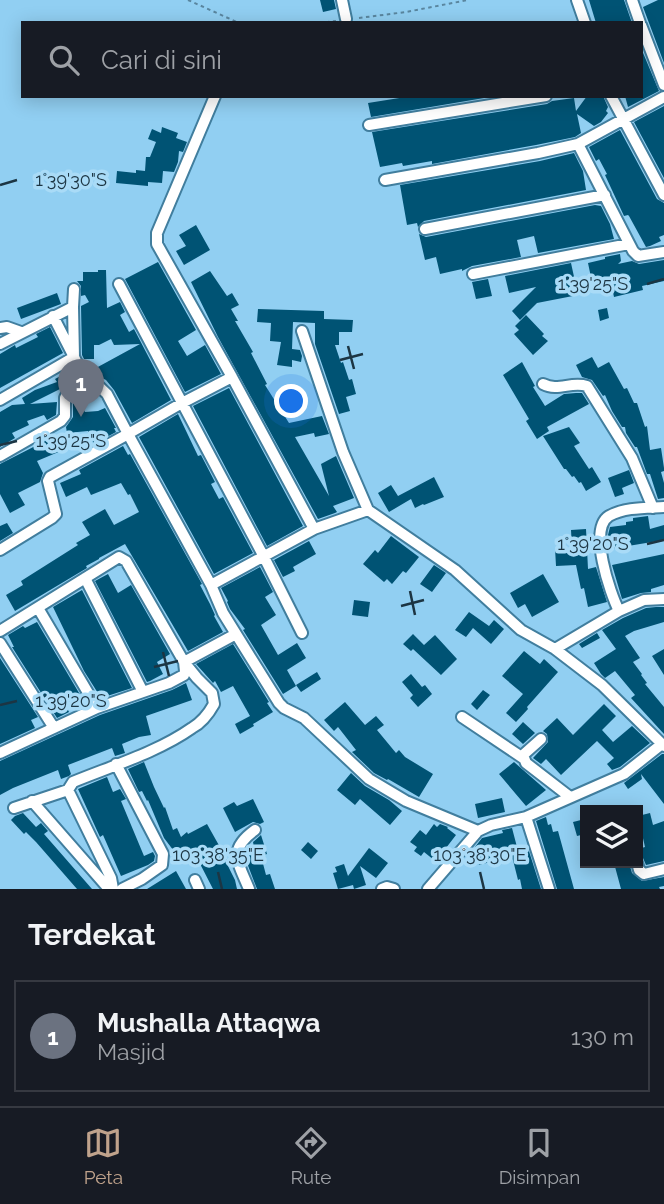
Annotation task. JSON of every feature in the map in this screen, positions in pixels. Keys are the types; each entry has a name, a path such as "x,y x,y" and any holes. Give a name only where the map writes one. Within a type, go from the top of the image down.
{"street":[{"path":"342,0 346,19"},
{"path":"577,0 584,21"},
{"path":"632,0 640,21"},
{"path":"643,29 664,85"},
{"path":"385,180 578,144 664,97"},
{"path":"214,98 157,233 157,244 233,377 313,529"},
{"path":"369,125 534,98"},
{"path":"612,98 664,195"},
{"path":"578,144 629,244 638,256 664,252"},
{"path":"425,229 604,195"},
{"path":"473,274 629,244"},
{"path":"118,284 303,633"},
{"path":"74,289 74,357"},
{"path":"0,344 73,307"},
{"path":"53,316 79,367 107,394 211,585 223,613 279,703 304,718 369,779 406,801 478,831"},
{"path":"0,328 7,327 21,332"},
{"path":"302,331 343,452 368,510 455,570 521,630 555,649 602,685 663,745 624,774 526,817 491,825 478,831 428,889"},
{"path":"0,400 74,357"},
{"path":"0,550 56,514 48,481 50,477 182,402 233,377"},
{"path":"0,456 61,421 65,416 67,394 90,378"},
{"path":"543,384 550,388 570,384 587,386 632,458 659,508 628,509 607,517 602,525 600,541 605,574 619,611"},
{"path":"211,585 313,529 368,510"},
{"path":"0,631 117,557 126,561 184,662 212,693 214,704 194,727 159,747 73,782 68,790 14,808"},
{"path":"85,578 143,692"},
{"path":"555,649 619,611 644,600 664,599"},
{"path":"38,608 97,708"},
{"path":"184,662 236,634"},
{"path":"0,643 54,728"},
{"path":"0,753 97,708 169,683 184,675 184,662"},
{"path":"462,717 523,758 570,797"},
{"path":"523,758 541,739"},
{"path":"116,764 163,854 162,865 144,884 122,889"},
{"path":"68,790 111,878 111,889"},
{"path":"32,801 111,889"},
{"path":"526,817 549,889"},
{"path":"249,889 238,862 237,851 244,838 255,830"},
{"path":"638,868 646,874 664,869"},
{"path":"382,889 394,889"}],"path":[{"path":"188,0 235,21"},
{"path":"332,21 407,12 468,0"}],"building":[{"path":"320,0 334,0 336,9 323,12"},
{"path":"589,0 624,0 631,21 595,21"},
{"path":"664,0 664,63 643,7"},
{"path":"643,53 659,91 628,107 626,98 643,98"},
{"path":"399,98 484,98 371,117 368,103"},
{"path":"574,98 576,111 586,98 604,98 608,107 608,113 594,126 577,114 581,133 575,137 432,164 432,161 380,167 372,132"},
{"path":"664,106 664,178 634,122"},
{"path":"162,127 178,133 176,138 187,142 183,152 179,151 174,172 163,171 162,183 148,182 148,186 116,183 117,171 145,171 146,157 150,157 156,142 148,139 152,129 161,133"},
{"path":"620,130 657,199 664,203 664,235 659,237 661,241 646,247 629,216 624,216 605,175 607,174 589,147"},
{"path":"574,153 583,171 586,190 424,221 418,227 417,223 407,225 400,185"},
{"path":"601,206 614,239 538,253 534,236 517,240 521,257 440,274 436,257 425,260 419,234 426,237"},
{"path":"196,225 210,250 184,265 176,251 186,246 179,235"},
{"path":"620,254 621,261 618,264 664,260 664,281 642,286 643,290 614,297 611,283 593,287 588,263"},
{"path":"158,262 196,330 178,341 187,356 205,345 221,374 185,392 125,279"},
{"path":"571,263 578,295 537,303 520,320 512,311 536,287 509,293 505,276"},
{"path":"106,270 107,308 120,302 125,312 120,315 129,332 134,329 171,400 132,423 114,390 96,368 140,344 114,345 111,339 94,345 94,359 84,359 82,355 81,306 89,302 85,295 81,296 81,286 77,281 83,281 83,272"},
{"path":"210,271 227,296 232,293 239,305 231,309 238,321 235,321 253,352 251,353 267,384 265,385 289,423 322,416 329,434 315,437 314,433 295,437 329,496 321,464 336,456 354,498 333,506 337,512 318,519 218,337 191,282"},
{"path":"488,279 492,296 476,299 472,282"},
{"path":"57,293 61,304 21,319 17,308"},
{"path":"607,308 609,318 600,321 598,310"},
{"path":"258,309 324,311 324,319 353,320 352,332 339,332 339,345 335,345 349,380 352,379 356,394 346,397 350,411 339,414 315,344 315,323 293,322 292,349 300,350 301,362 292,360 292,367 277,365 281,342 270,341 271,323 257,322"},
{"path":"526,315 548,341 533,355 514,334 519,330 515,326"},
{"path":"50,327 63,353 0,388 0,354 38,337 36,334"},
{"path":"592,357 598,368 609,362 624,389 627,388 634,403 637,403 645,427 647,426 650,450 661,448 664,498 658,499 637,447 612,411 605,395 603,396 592,380 582,377 576,365"},
{"path":"522,362 545,406 564,394 576,393 582,393 589,404 547,427 549,431 537,439 526,421 529,419 503,375"},
{"path":"66,373 68,377 71,376 72,381 30,404 57,402 56,415 47,420 44,415 27,421 29,425 12,433 15,438 0,447 0,412 12,405 25,404 22,398 57,382 55,379"},
{"path":"229,388 303,526 267,546 193,406"},
{"path":"73,401 81,401 85,412 105,408 116,432 94,444 88,431 67,433 66,427 73,417"},
{"path":"178,414 198,456 201,455 215,482 211,484 219,499 223,497 253,553 214,574 139,437"},
{"path":"569,427 580,443 574,446 601,482 586,491 581,482 564,469 543,436"},
{"path":"51,438 53,444 64,439 68,448 37,461 43,473 40,482 18,493 25,505 10,513 0,494 0,464"},
{"path":"123,446 128,455 130,454 202,584 200,585 223,632 188,651 125,544 15,611 6,595 23,585 21,581 90,535 82,522 105,509 114,525 139,512 121,483 91,495 87,487 66,497 60,483 81,474 79,470"},
{"path":"629,470 634,483 622,488 624,494 615,497 608,478"},
{"path":"434,477 444,497 415,508 411,499 389,512 378,493 391,485 398,496"},
{"path":"648,516 650,529 664,525 664,540 610,549 610,527 626,525 626,522 633,521 633,518"},
{"path":"7,523 13,533 0,541 0,526"},
{"path":"586,529 588,569 596,567 607,602 588,607 576,565 556,566 555,548 572,548 571,530"},
{"path":"391,536 419,557 406,573 403,571 392,584 387,579 384,582 363,564 375,550 378,553"},
{"path":"309,541 316,554 293,567 295,571 283,577 274,560"},
{"path":"664,554 664,585 651,589 651,592 622,599 612,565"},
{"path":"434,565 446,573 432,592 420,584"},
{"path":"260,567 273,592 265,597 276,615 261,625 278,655 297,643 306,658 287,670 296,686 283,694 243,630 245,629 230,609 221,588"},
{"path":"108,574 118,593 131,585 170,654 157,662 163,674 150,681 147,682 95,581"},
{"path":"543,574 559,602 532,617 525,604 518,608 510,593"},
{"path":"82,590 132,688 101,698 84,671 53,607"},
{"path":"354,600 370,602 368,617 352,615"},
{"path":"664,607 664,622 625,636 640,658 633,662 647,683 645,684 664,707 664,734 631,698 635,695 615,671 605,678 594,663 616,649 602,630 646,608"},
{"path":"469,612 489,626 494,620 504,629 491,644 473,628 466,637 455,630"},
{"path":"37,622 82,698 66,706 69,712 57,718 12,647 8,635"},
{"path":"597,633 600,638 582,648 579,644"},
{"path":"413,634 424,645 435,635 457,659 441,675 413,649 411,651 403,644"},
{"path":"233,644 273,712 240,734 235,724 250,716 233,686 221,692 215,681 213,683 196,664"},
{"path":"664,649 664,675 652,656"},
{"path":"524,651 540,664 544,659 558,672 516,722 506,713 523,694 502,676"},
{"path":"0,658 38,717 31,720 35,728 0,744"},
{"path":"317,672 321,679 301,692 296,685"},
{"path":"411,674 432,694 418,707 410,698 413,695 402,682"},
{"path":"186,683 192,700 146,716 151,735 122,744 125,753 115,756 112,748 68,765 71,774 69,776 61,779 58,770 0,795 0,761 100,715"},
{"path":"483,690 490,695 477,710 471,704"},
{"path":"345,702 365,725 376,716 384,725 377,730 396,753 399,750 405,757 433,774 419,797 374,773 352,752 356,750 338,727 334,731 324,720"},
{"path":"604,704 616,716 602,730 613,742 632,726 650,743 620,767 612,770 607,764 614,758 597,741 561,775 546,759 541,764 533,758 548,742 547,734 543,731 557,718 573,735"},
{"path":"523,722 535,733 523,744 512,734"},
{"path":"662,754 664,804 641,774 642,779 628,789 624,783"},
{"path":"144,762 173,830 177,828 181,837 207,824 230,865 228,866 237,889 213,889 195,854 183,863 164,838 148,800 142,791 139,792 128,769"},
{"path":"514,762 546,790 526,806 499,774"},
{"path":"351,773 402,811 390,825 360,799 355,805 337,790"},
{"path":"107,777 113,792 120,789 126,799 121,801 144,856 153,852 155,856 154,861 148,865 121,876 78,789"},
{"path":"502,798 505,812 478,818 475,804"},
{"path":"253,799 264,822 253,822 235,832 223,808 234,802 237,806"},
{"path":"23,813 36,827 41,823 48,831 44,834 92,889 77,889 36,842 11,820"},
{"path":"650,813 653,825 664,821 664,861 646,865 643,858 643,815"},
{"path":"546,817 553,832 558,831 574,889 557,889 536,821"},
{"path":"580,820 580,835 577,836 573,822"},
{"path":"434,824 437,827 440,824 448,827 456,835 434,860 424,852 421,856 414,851 417,847 410,842 420,830 426,835"},
{"path":"512,828 517,847 527,845 541,889 522,889 512,856 479,865 475,847 482,838"},
{"path":"261,835 267,854 261,856 266,875 270,874 275,889 257,889 247,863 247,849 254,847 253,842"},
{"path":"308,842 318,851 311,859 301,850"},
{"path":"369,848 388,863 376,878 360,866 366,885 354,889 353,885 338,889 333,873 337,872 335,867 344,864 348,876"},
{"path":"615,868 630,868 632,873 642,881 664,877 664,886 659,887 660,889 621,889"},
{"path":"176,871 186,889 147,889"}],"place":[{"name":"Mushalla Attaqwa","path":"81,417"}]}
